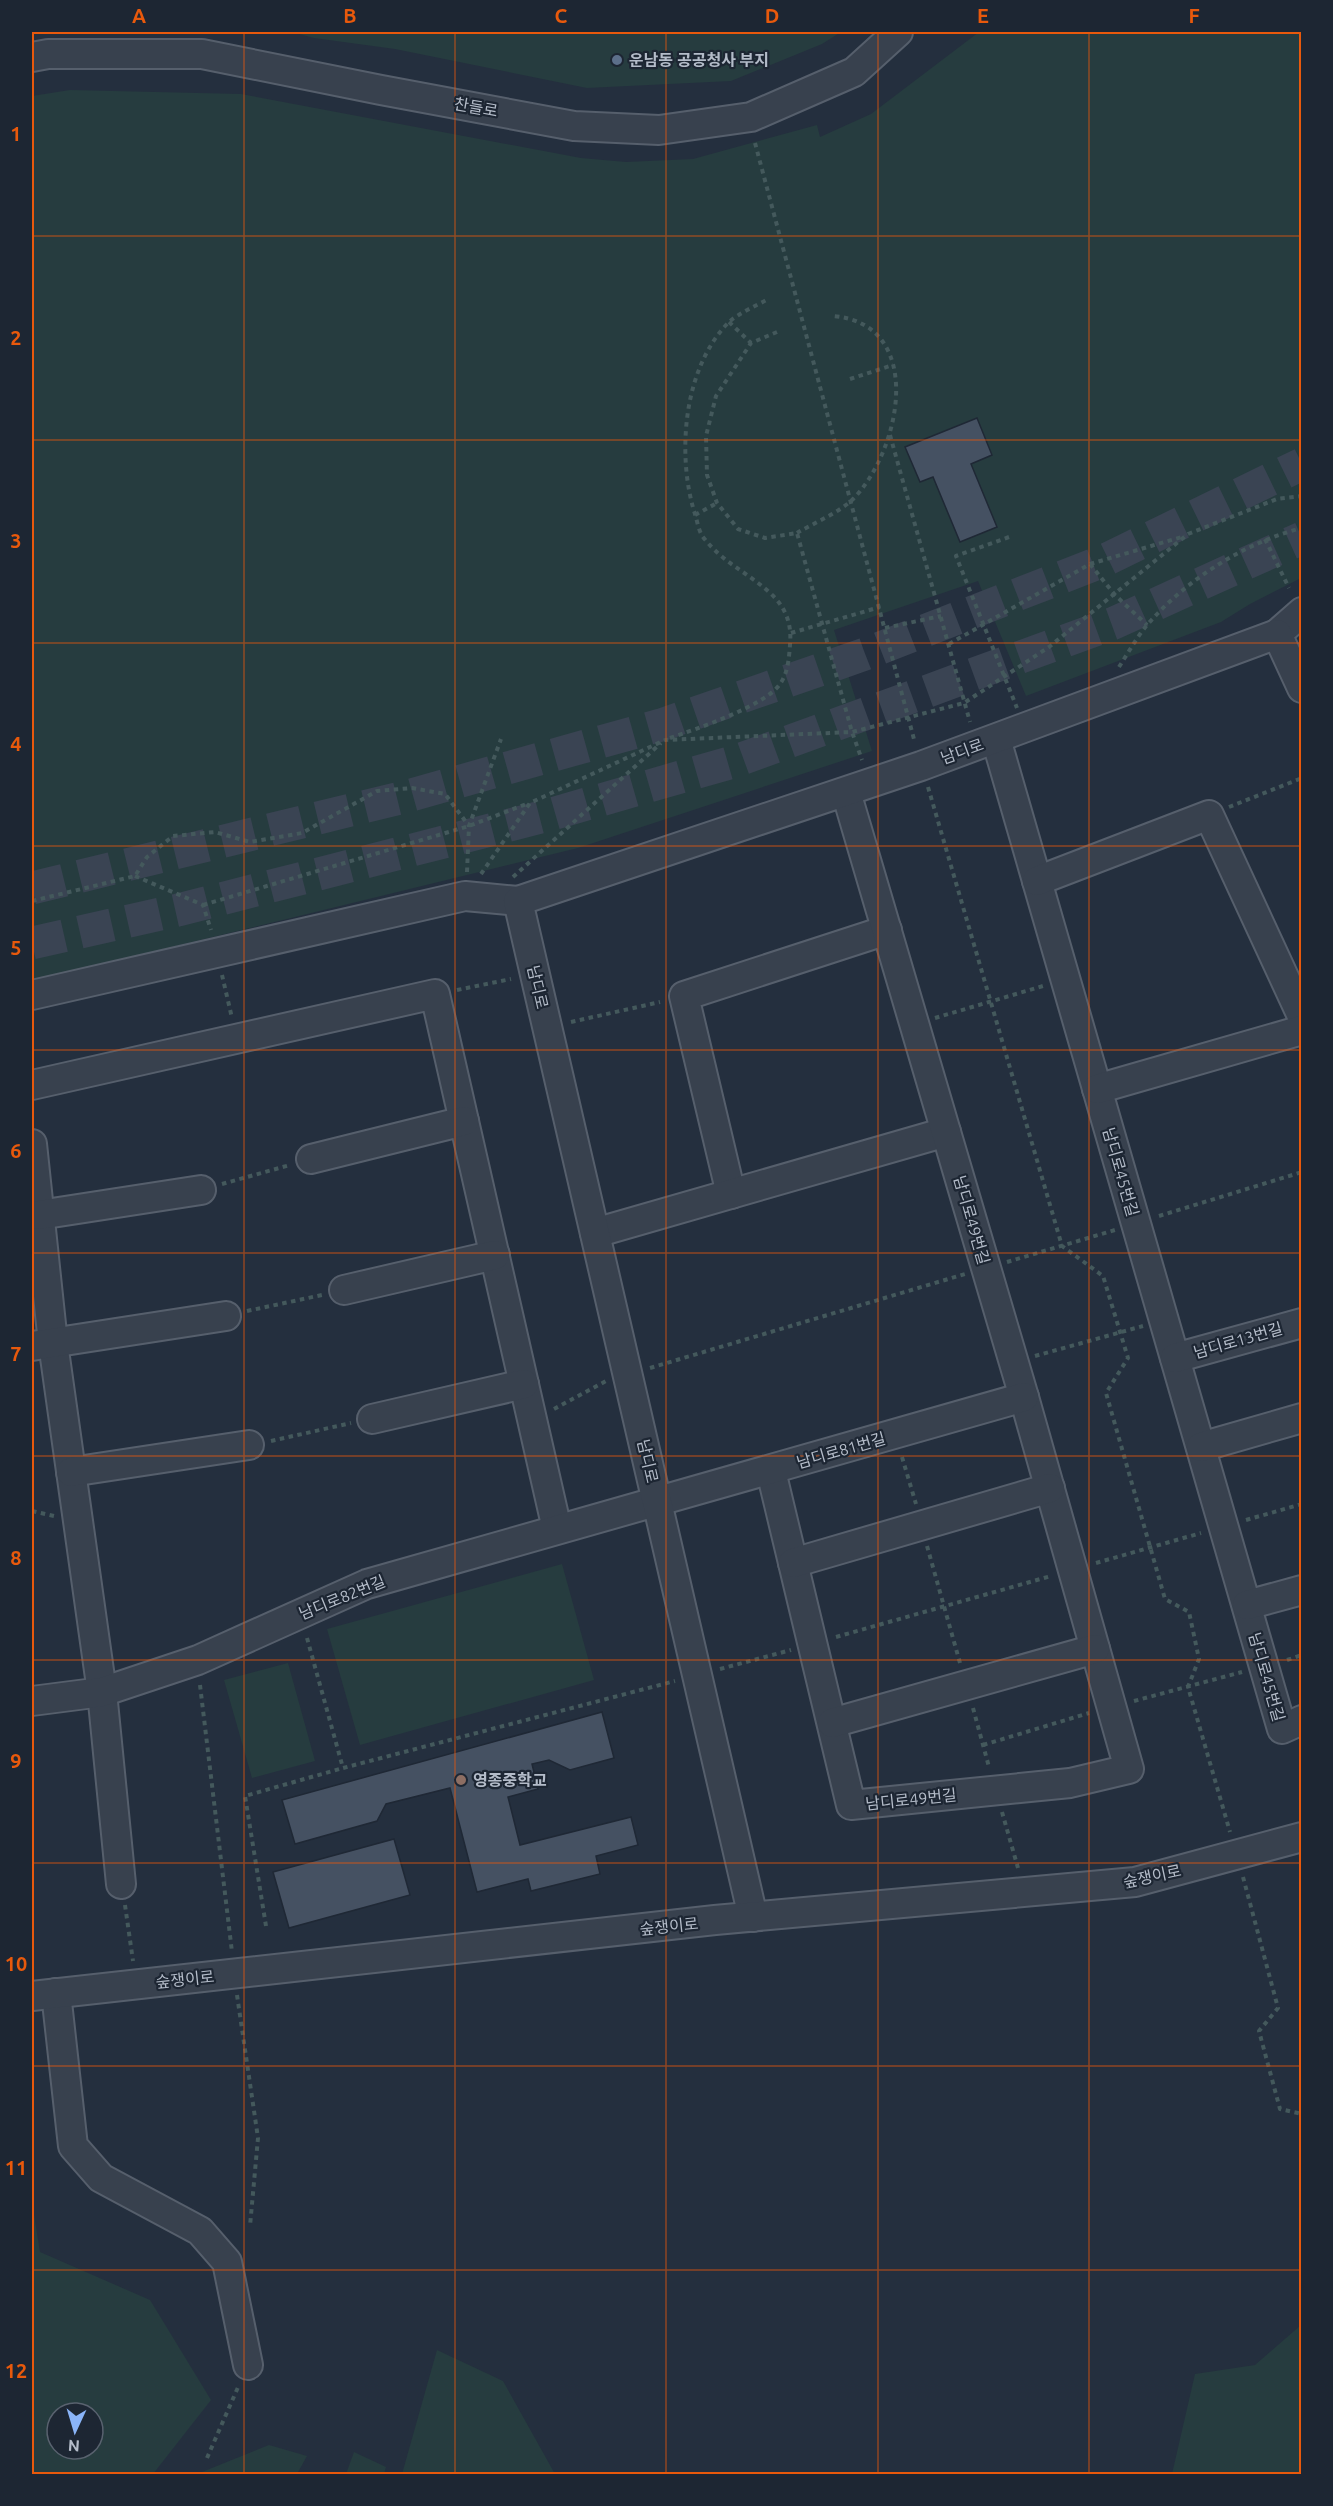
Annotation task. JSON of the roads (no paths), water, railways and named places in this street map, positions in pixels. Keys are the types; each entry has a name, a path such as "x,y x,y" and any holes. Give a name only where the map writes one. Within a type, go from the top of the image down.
{"street":[{"name":"찬들로","path":"32,57 200,43 381,90 574,126 658,130 751,117 854,72 898,32"},
{"path":"1295,600 1277,634 1302,688"},
{"name":"남디로","path":"753,1917 518,901 921,766 1277,634"},
{"name":"남디로45번길","path":"986,742 1037,880 1282,1729 1302,1720"},
{"name":"남디로49번길","path":"832,1723 851,1805 1070,1783 1129,1769 1014,1362 887,930 858,787"},
{"path":"1037,880 1209,815 1302,1016"},
{"path":"32,995 477,897 518,901"},
{"path":"731,1194 684,996 887,930"},
{"path":"32,1085 435,994 557,1529"},
{"path":"1097,1089 1302,1030"},
{"path":"311,1159 464,1121"},
{"path":"595,1233 946,1132"},
{"path":"32,1144 39,1215 42,1345 70,1472 102,1692 121,1884"},
{"path":"39,1215 201,1190"},
{"path":"344,1290 495,1255"},
{"path":"42,1345 226,1316"},
{"name":"남디로13번길","path":"1175,1358 1302,1323"},
{"path":"372,1419 524,1383"},
{"name":"남디로81번길","path":"658,1503 1024,1397"},
{"path":"1201,1447 1302,1418"},
{"path":"70,1472 249,1446"},
{"path":"771,1471 832,1723 1095,1649"},
{"path":"793,1563 1050,1488"},
{"name":"남디로82번길","path":"32,1701 102,1692 198,1660 367,1584 557,1529 658,1503"},
{"path":"1246,1605 1302,1590"},
{"name":"숲쟁이로","path":"44,1994 753,1917 1135,1882 1302,1837"},
{"path":"44,1994 73,2146 101,2178 200,2231 227,2262 248,2365"}],"tunnel":[{"path":"32,888 404,797 661,725 865,654 1101,562 1302,464"},
{"path":"32,943 178,910 545,816 736,761 1114,623 1302,538"}],"place":[{"name":"운남동 공공청사 부지","path":"617,60"},
{"name":"영종중학교","path":"461,1780"}]}
